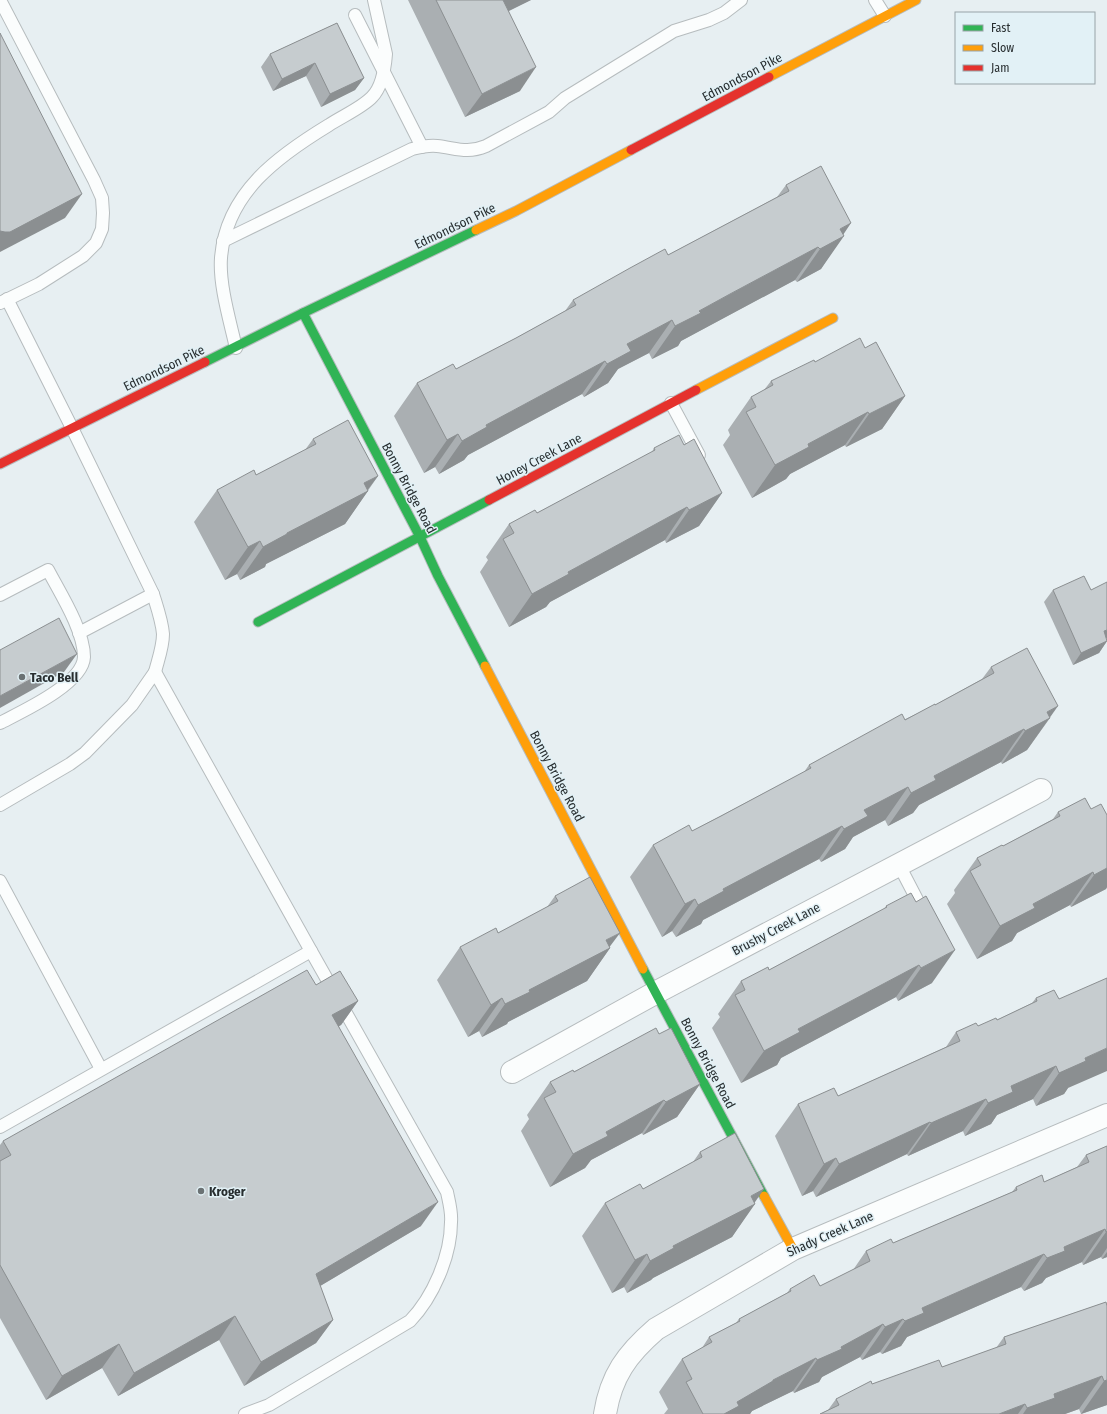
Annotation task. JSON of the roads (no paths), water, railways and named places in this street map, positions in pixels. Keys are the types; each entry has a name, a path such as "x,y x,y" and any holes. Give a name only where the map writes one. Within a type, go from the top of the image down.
{"street":[{"name":"Edmondson Pike","path":"0,464 236,348 303,313 516,211 916,0"},
{"name":"Bonny Bridge Road","path":"303,313 655,993 793,1249"},
{"name":"Honey Creek Lane","path":"258,622 833,318"},
{"name":"Brushy Creek Lane","path":"512,1072 655,993 1041,790"},
{"name":"Shady Creek Lane","path":"605,1414 611,1388 621,1368 637,1345 656,1329 793,1249 1107,1115"}],"lane":[{"path":"0,0 94,180 102,198 103,213 102,229 96,243 83,256 39,284 3,301 72,428 153,594 163,635 161,651 155,672 132,705 85,753 70,764 0,805"},
{"path":"236,348 224,294 221,260 223,241 231,219 252,185 265,170 286,152 373,96 381,80 386,54 374,0"},
{"path":"223,241 412,149 436,146 466,151 486,146 549,112 565,98 674,31 694,23 709,20 724,13 742,0"},
{"path":"875,0 885,16"},
{"path":"355,15 422,147"},
{"path":"671,403 706,468"},
{"path":"0,595 48,570 71,613 79,633 84,657 81,666 74,676 59,689 38,703 0,723"},
{"path":"79,633 153,594"},
{"path":"155,672 447,1192 451,1209 450,1237 447,1252 429,1297 419,1312 410,1321 269,1405 245,1414"},
{"path":"898,865 932,927"},
{"path":"0,881 101,1069"},
{"path":"0,1127 311,951"}],"place":[{"name":"Taco Bell","path":"22,677"},
{"name":"Kroger","path":"201,1191"}]}
